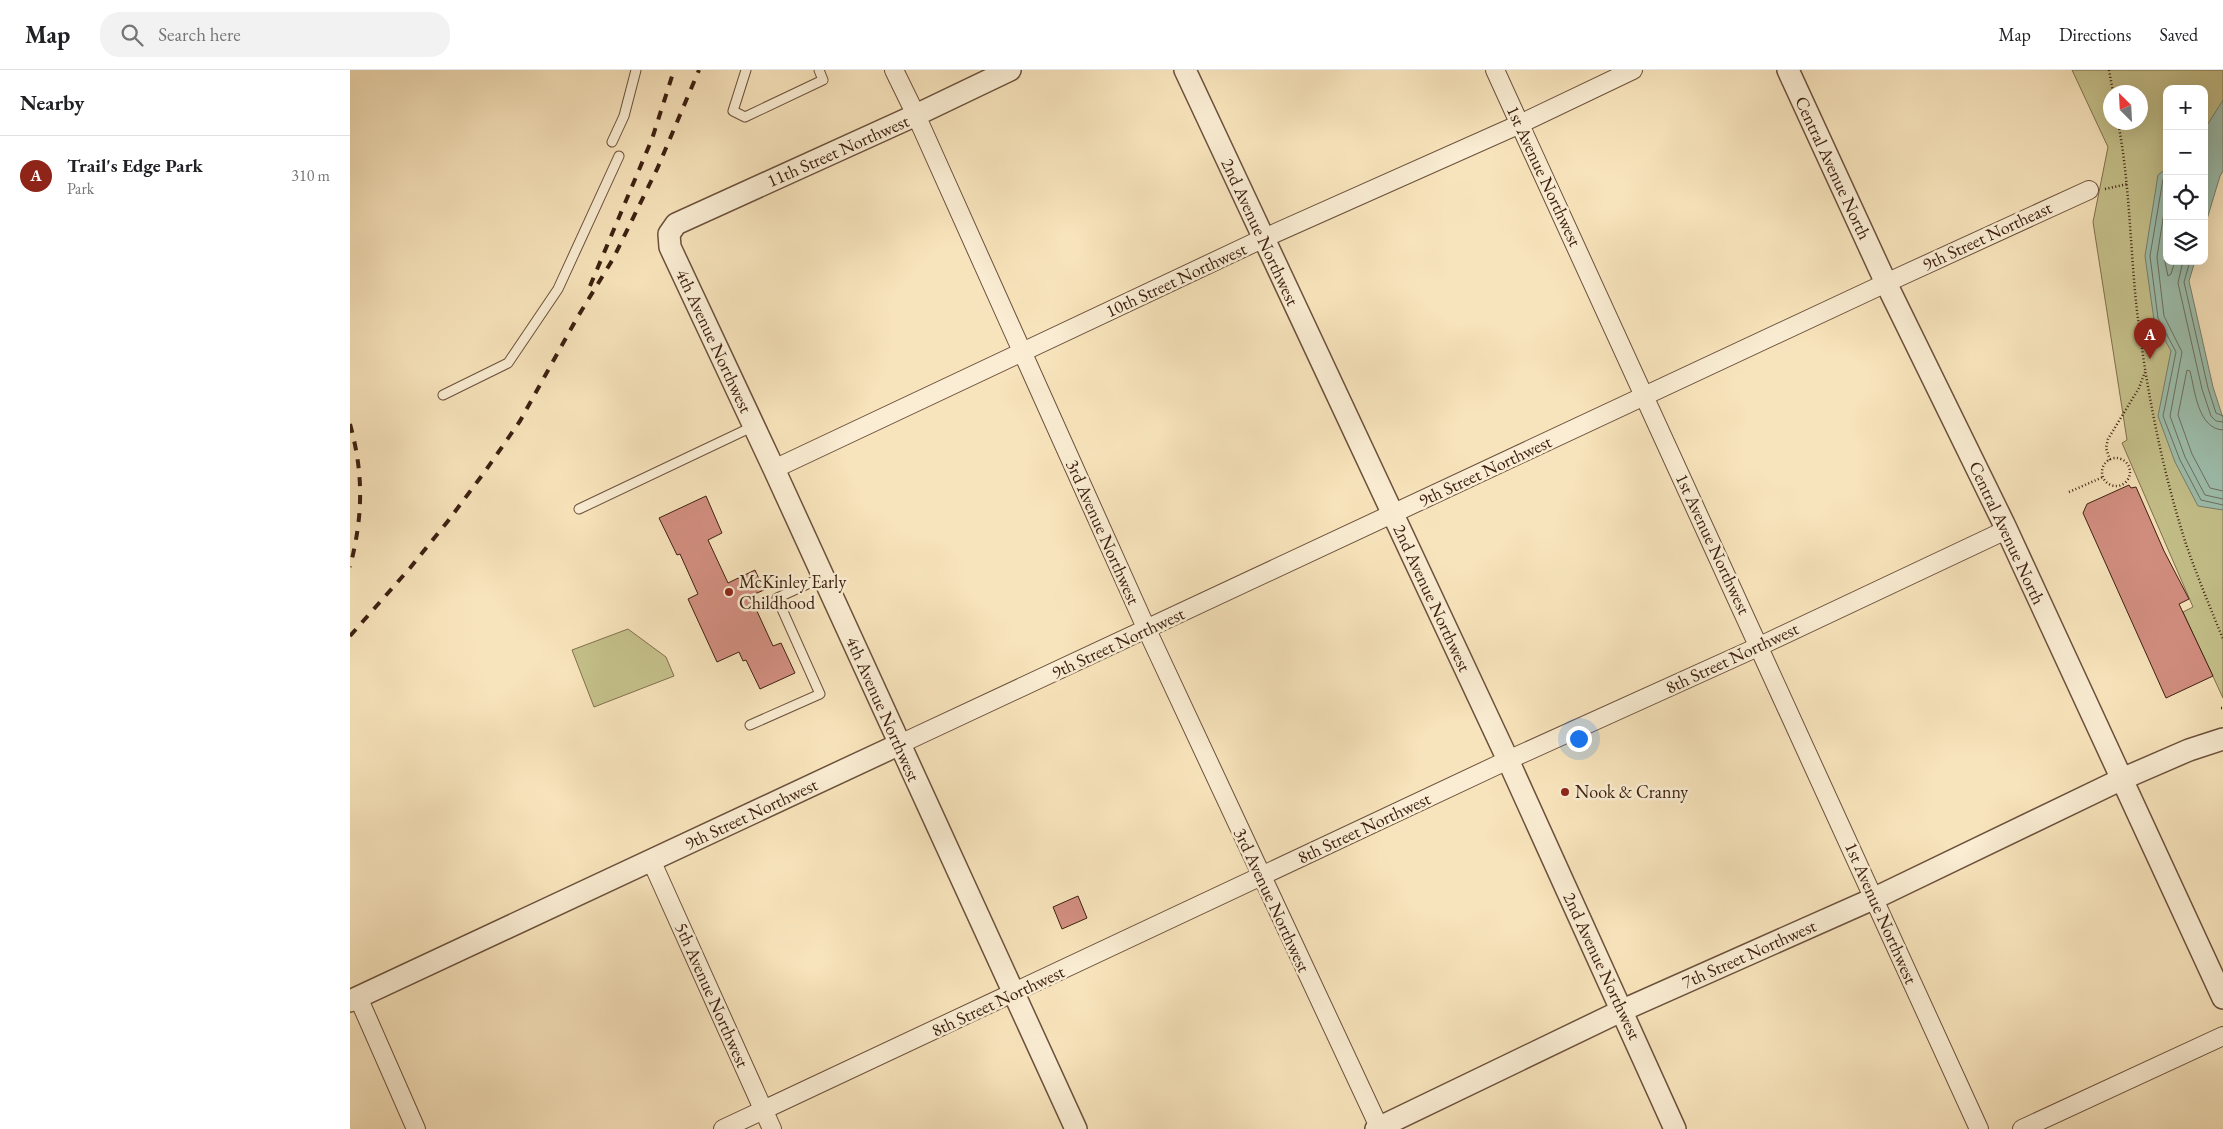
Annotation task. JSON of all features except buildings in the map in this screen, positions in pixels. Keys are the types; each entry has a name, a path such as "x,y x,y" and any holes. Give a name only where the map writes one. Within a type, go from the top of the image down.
{"street":[{"name":"3rd Avenue Northwest","path":"894,70 916,115 1147,630 1378,1129"},
{"name":"11th Street Northwest","path":"670,234 676,224 916,115 1010,70"},
{"name":"2nd Avenue Northwest","path":"1185,70 1262,239 1508,760 1623,1010 1675,1129"},
{"name":"1st Avenue Northwest","path":"1495,70 1646,396 1979,1129"},
{"name":"10th Street Northwest","path":"774,469 1262,239 1520,124 1633,70"},
{"name":"Central Avenue North","path":"1788,70 1886,283 2006,530 2223,998"},
{"name":"9th Street Northeast","path":"1886,283 2089,190"},
{"name":"4th Avenue Northwest","path":"670,234 670,247 774,469 1076,1129"},
{"name":"9th Street Northwest","path":"354,999 1886,283"},
{"name":"8th Street Northwest","path":"723,1129 1508,760 1760,646 2006,530"},
{"name":"7th Street Northwest","path":"1378,1129 1623,1010 1875,898 2122,779 2188,750 2223,739"},
{"name":"5th Avenue Northwest","path":"651,860 772,1129"},
{"path":"354,999 416,1129"},
{"path":"2022,1129 2223,1036"}],"lane":[{"path":"612,142 624,116 636,70"},
{"path":"746,70 733,111 745,117 823,80 819,70"},
{"path":"443,395 508,363 558,289 619,156"},
{"path":"579,509 754,426"},
{"path":"750,725 820,694 777,598 823,576"}],"path":[{"path":"2109,70 2112,85"},
{"path":"2119,130 2128,184 2137,309 2145,370 2164,457 2186,542 2223,639"},
{"path":"2089,190 2108,189 2128,184"},
{"path":"2110,460 2106,448 2108,439 2139,388 2145,370"},
{"path":"2119,459 2124,462 2129,471 2128,478 2121,485 2115,486 2107,483 2103,477 2103,466 2110,460 2119,459"},
{"path":"2069,492 2103,477"}],"shaded area":[{"path":"2072,70 2223,70 2223,142 2208,160 2208,85 2163,85 2163,265 2168,265 2223,473 2223,698 2183,612 2193,607 2122,443 2127,440 2093,222 2108,147"},
{"path":"628,629 666,657 674,676 594,707 572,650"}],"water":[{"path":"2223,100 2223,171 2208,216 2208,130 2208,124"},
{"path":"2163,171 2163,265 2194,265 2189,281 2213,387 2223,418 2223,510 2198,506 2175,462 2158,416 2171,351 2154,320 2145,256 2158,175"}],"railway":[{"path":"590,286 652,139 674,70"},
{"path":"350,636 410,568 448,521 520,421 577,318 613,259 658,167 699,70"},
{"path":"350,424 360,478 359,513 350,567"}],"place":[{"name":"Trail's Edge Park","path":"2150,359"},
{"name":"McKinley Early Childhood","path":"729,592"},
{"name":"Nook & Cranny","path":"1565,792"}]}
